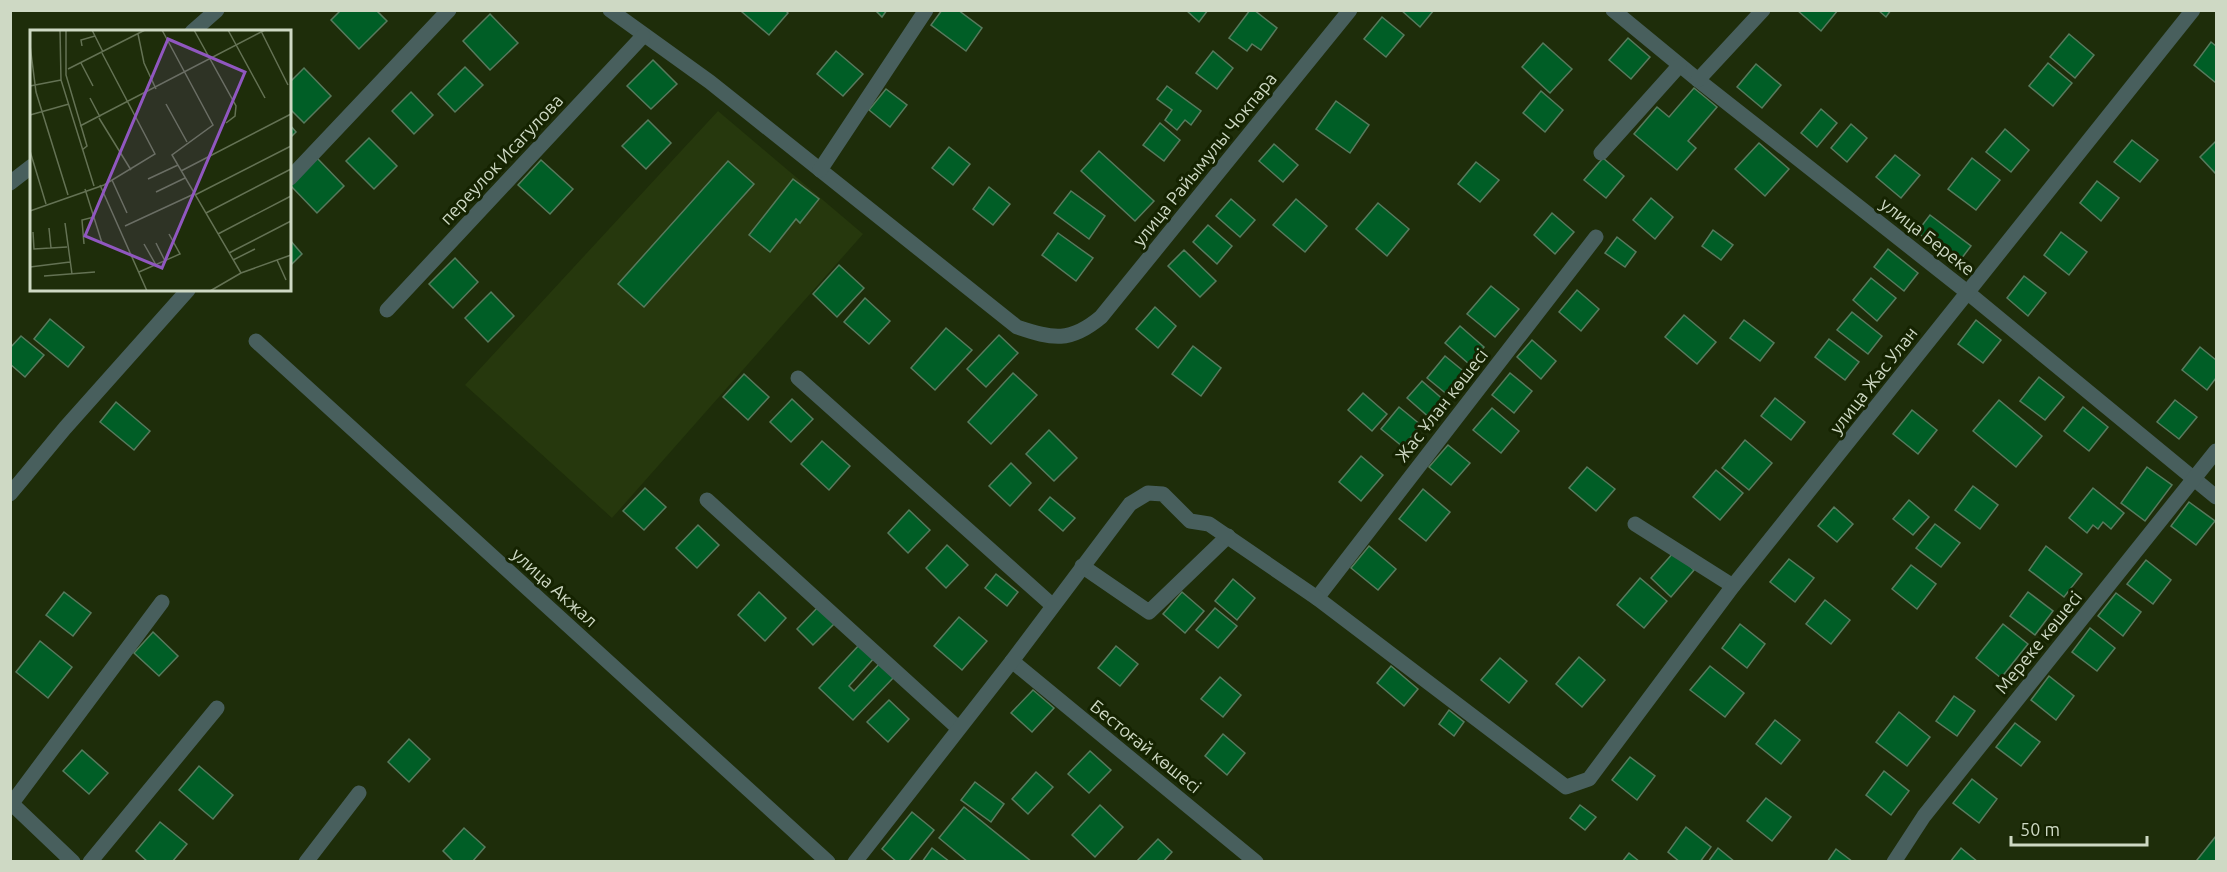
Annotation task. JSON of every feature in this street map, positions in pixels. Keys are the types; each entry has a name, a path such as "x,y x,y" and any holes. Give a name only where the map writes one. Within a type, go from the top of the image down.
{"street":[{"path":"291,177 449,10"},
{"path":"610,10 643,36 710,82 820,170 926,10"},
{"name":"улица Райымулы Чокпара","path":"820,170 1017,327 1044,336 1063,337 1086,330 1101,317 1350,10"},
{"name":"улица Береке","path":"1613,10 1680,66 1967,292 2217,497"},
{"path":"1698,80 1763,10"},
{"name":"улица Жас Улан","path":"1317,598 1566,787 1589,779 1734,586 2193,10"},
{"path":"194,30 214,12"},
{"name":"переулок Исагулова","path":"387,309 643,36"},
{"path":"1601,153 1680,66"},
{"path":"10,183 30,168"},
{"name":"Жас Ұлан көшесі","path":"1317,598 1596,237"},
{"path":"10,494 64,428 187,291"},
{"name":"улица Акжал","path":"256,341 828,861"},
{"path":"798,378 1052,605"},
{"name":"Мереке көшесі","path":"1894,861 1924,816 2217,451"},
{"path":"855,861 1012,661 1130,504 1148,493 1163,494 1190,522 1209,524 1317,598"},
{"path":"707,500 958,728"},
{"path":"1635,524 1734,586"},
{"path":"1082,566 1149,612 1228,536"},
{"path":"73,861 11,803 162,602"},
{"name":"Бестоғай көшесі","path":"1012,661 1256,861"},
{"path":"90,861 216,708"},
{"path":"306,861 359,793"}],"shaded area":[{"path":"718,111 863,234 612,518 465,385"}],"building":[{"path":"341,10 376,10 387,21 359,49 331,20"},
{"path":"744,10 785,10 788,13 769,35 742,12"},
{"path":"875,10 887,10 882,17"},
{"path":"942,10 958,10 982,28 966,51 931,25"},
{"path":"1186,10 1208,10 1199,22"},
{"path":"1250,10 1254,10 1277,28 1261,50 1252,44 1247,51 1229,38"},
{"path":"1401,10 1434,10 1420,27"},
{"path":"1797,10 1838,10 1821,31"},
{"path":"1878,10 1891,10 1886,17"},
{"path":"490,14 518,43 490,70 463,41"},
{"path":"1382,17 1404,35 1386,57 1364,39"},
{"path":"2069,34 2094,55 2075,78 2050,57"},
{"path":"1628,38 1650,57 1631,79 1609,60"},
{"path":"2211,42 2216,46 2216,83 2194,65"},
{"path":"1543,43 1572,69 1550,93 1522,67"},
{"path":"836,51 863,74 843,96 817,74"},
{"path":"1213,51 1233,68 1217,89 1196,73"},
{"path":"653,60 677,84 651,109 627,86"},
{"path":"2048,63 2072,83 2053,106 2029,86"},
{"path":"1756,64 1781,85 1762,108 1737,87"},
{"path":"465,67 483,85 455,112 438,94"},
{"path":"304,68 331,96 304,123 291,110 291,81"},
{"path":"1167,86 1201,111 1191,125 1185,120 1177,130 1165,120 1172,110 1157,99"},
{"path":"1694,88 1717,107 1688,141 1696,148 1677,170 1634,134 1657,107 1669,117"},
{"path":"886,89 907,105 890,127 869,110"},
{"path":"1541,91 1563,110 1545,132 1523,113"},
{"path":"411,92 433,115 414,134 392,111"},
{"path":"1336,101 1369,125 1350,153 1316,129"},
{"path":"1821,109 1837,123 1817,147 1801,133"},
{"path":"648,120 671,143 646,169 622,146"},
{"path":"1160,123 1180,140 1164,161 1143,145"},
{"path":"1851,124 1867,138 1847,162 1831,148"},
{"path":"291,126 296,132 291,137"},
{"path":"2005,129 2029,150 2011,172 1986,152"},
{"path":"369,138 397,166 374,189 346,161"},
{"path":"2132,140 2158,160 2140,182 2114,162"},
{"path":"2216,141 2216,174 2200,157"},
{"path":"1759,143 1789,169 1765,196 1735,169"},
{"path":"1274,144 1298,165 1283,182 1259,161"},
{"path":"949,147 970,164 953,185 932,168"},
{"path":"1099,151 1154,201 1135,221 1081,171"},
{"path":"1895,155 1920,175 1901,198 1876,177"},
{"path":"317,158 344,186 317,213 291,184"},
{"path":"1603,158 1624,176 1606,198 1584,180"},
{"path":"1972,158 2000,180 1976,210 1948,189"},
{"path":"541,160 573,189 550,214 518,185"},
{"path":"728,161 754,184 644,307 618,284"},
{"path":"1476,162 1499,180 1480,202 1458,184"},
{"path":"793,179 819,199 800,223 796,219 770,252 749,235"},
{"path":"2097,181 2119,198 2101,221 2080,203"},
{"path":"989,187 1010,204 993,225 973,209"},
{"path":"1071,191 1105,216 1089,239 1054,213"},
{"path":"1651,198 1673,217 1655,239 1633,220"},
{"path":"1231,199 1255,220 1240,237 1216,216"},
{"path":"1296,199 1327,226 1305,252 1273,225"},
{"path":"1378,203 1409,229 1387,256 1356,229"},
{"path":"1552,213 1574,232 1555,254 1534,235"},
{"path":"1930,215 1971,246 1958,263 1917,232"},
{"path":"1208,225 1232,246 1217,264 1193,242"},
{"path":"1713,230 1733,245 1721,260 1702,246"},
{"path":"2061,232 2087,252 2069,275 2044,255"},
{"path":"1058,233 1093,258 1076,281 1042,255"},
{"path":"1617,237 1636,252 1625,267 1605,253"},
{"path":"291,241 302,254 291,265"},
{"path":"1888,249 1918,273 1904,291 1874,267"},
{"path":"1184,250 1216,281 1200,297 1168,266"},
{"path":"455,258 478,282 453,308 429,284"},
{"path":"839,265 864,288 837,317 813,294"},
{"path":"2024,276 2046,293 2028,316 2007,298"},
{"path":"1871,278 1896,298 1877,321 1853,300"},
{"path":"1491,286 1519,309 1495,337 1467,314"},
{"path":"1577,290 1599,309 1581,331 1559,312"},
{"path":"491,292 514,316 488,342 465,318"},
{"path":"865,298 890,321 869,344 844,322"},
{"path":"1155,307 1176,326 1158,348 1136,329"},
{"path":"1852,312 1882,336 1868,354 1837,330"},
{"path":"1684,315 1716,342 1697,364 1665,337"},
{"path":"50,319 84,347 68,367 34,339"},
{"path":"1744,320 1774,343 1760,361 1730,338"},
{"path":"1976,320 2001,340 1983,363 1958,344"},
{"path":"1460,326 1484,347 1469,364 1445,343"},
{"path":"946,328 972,350 935,390 911,368"},
{"path":"999,335 1018,353 986,387 967,369"},
{"path":"21,336 44,355 25,377 10,364 10,348"},
{"path":"1829,339 1859,362 1845,380 1815,357"},
{"path":"1532,340 1556,361 1541,379 1517,357"},
{"path":"1193,346 1221,368 1201,396 1172,374"},
{"path":"2200,347 2216,360 2216,378 2207,390 2182,370"},
{"path":"1445,356 1467,374 1449,396 1427,378"},
{"path":"1013,373 1037,395 991,444 968,422"},
{"path":"1510,373 1532,391 1514,413 1492,395"},
{"path":"744,374 769,397 748,420 723,397"},
{"path":"2039,377 2064,397 2045,420 2020,401"},
{"path":"1422,381 1446,402 1431,419 1407,398"},
{"path":"1363,393 1387,414 1372,431 1348,410"},
{"path":"1775,398 1805,422 1791,440 1761,416"},
{"path":"792,399 813,419 791,442 770,422"},
{"path":"1999,400 2042,436 2016,467 1973,431"},
{"path":"2175,400 2197,417 2179,439 2157,422"},
{"path":"116,402 150,431 134,450 100,422"},
{"path":"1399,407 1421,425 1403,447 1381,429"},
{"path":"2083,407 2108,427 2089,451 2064,431"},
{"path":"1492,408 1519,431 1501,453 1473,430"},
{"path":"1912,410 1937,430 1918,454 1893,434"},
{"path":"1049,430 1077,458 1054,481 1026,454"},
{"path":"1745,440 1772,463 1749,490 1722,468"},
{"path":"822,441 850,466 829,490 801,464"},
{"path":"1448,445 1470,463 1451,485 1429,467"},
{"path":"1361,456 1383,475 1361,501 1339,482"},
{"path":"1011,463 1031,483 1010,506 989,486"},
{"path":"1587,467 1615,489 1596,511 1569,488"},
{"path":"2147,467 2172,485 2145,521 2121,503"},
{"path":"1716,470 1743,493 1720,520 1693,497"},
{"path":"1973,486 1998,505 1980,529 1955,510"},
{"path":"645,488 666,507 644,530 623,511"},
{"path":"2093,488 2124,513 2111,529 2103,522 2098,529 2093,525 2087,533 2069,518"},
{"path":"1423,489 1450,512 1426,541 1399,519"},
{"path":"1050,497 1075,518 1063,531 1039,510"},
{"path":"1909,500 1929,517 1913,535 1893,519"},
{"path":"2189,502 2215,521 2196,545 2171,526"},
{"path":"1834,507 1853,524 1837,542 1818,526"},
{"path":"909,510 930,530 908,553 888,533"},
{"path":"1935,524 1960,543 1941,567 1916,548"},
{"path":"698,525 719,545 697,568 676,548"},
{"path":"947,545 968,565 946,588 926,568"},
{"path":"1369,546 1396,569 1378,590 1351,568"},
{"path":"2046,546 2082,574 2064,597 2029,570"},
{"path":"1674,552 1694,570 1671,597 1651,578"},
{"path":"1789,559 1814,578 1795,602 1770,582"},
{"path":"2146,560 2171,580 2153,604 2127,584"},
{"path":"1911,565 1936,584 1917,609 1892,589"},
{"path":"996,574 1018,592 1007,606 985,588"},
{"path":"1640,578 1667,601 1644,628 1617,605"},
{"path":"1233,579 1255,598 1237,620 1215,601"},
{"path":"64,592 91,613 73,636 46,615"},
{"path":"759,592 786,618 765,641 738,615"},
{"path":"1182,592 1204,611 1185,633 1163,614"},
{"path":"2028,592 2053,611 2035,635 2010,616"},
{"path":"2116,593 2141,612 2123,636 2098,616"},
{"path":"1825,600 1850,620 1831,644 1806,624"},
{"path":"819,606 836,622 813,645 797,629"},
{"path":"1215,608 1237,626 1218,648 1196,630"},
{"path":"959,617 987,641 962,670 934,646"},
{"path":"1740,624 1765,644 1747,668 1722,648"},
{"path":"2003,624 2028,644 2001,678 1976,658"},
{"path":"2090,628 2115,648 2097,671 2072,652"},
{"path":"153,632 178,656 159,676 134,653"},
{"path":"40,641 72,667 48,698 16,672"},
{"path":"860,644 875,657 849,686 854,691 880,663 894,677 853,720 819,688"},
{"path":"1116,646 1138,664 1120,686 1098,668"},
{"path":"1579,657 1605,680 1582,707 1556,684"},
{"path":"1500,658 1527,681 1509,703 1481,680"},
{"path":"1391,666 1418,689 1404,706 1377,683"},
{"path":"1710,666 1744,693 1725,717 1690,690"},
{"path":"2049,676 2074,696 2056,720 2031,700"},
{"path":"1220,677 1241,695 1223,717 1201,699"},
{"path":"1033,690 1054,708 1032,732 1011,713"},
{"path":"1954,696 1975,711 1957,736 1936,721"},
{"path":"889,700 909,719 888,742 867,722"},
{"path":"1449,710 1464,722 1454,736 1439,724"},
{"path":"1899,712 1930,737 1907,766 1876,742"},
{"path":"1775,720 1800,740 1781,764 1756,744"},
{"path":"2015,723 2040,742 2021,766 1996,747"},
{"path":"1223,734 1245,753 1227,775 1205,756"},
{"path":"409,739 430,759 409,782 388,762"},
{"path":"82,750 108,773 89,794 63,771"},
{"path":"1090,751 1111,770 1089,793 1068,774"},
{"path":"1630,757 1655,776 1637,800 1612,780"},
{"path":"199,766 233,795 213,819 179,790"},
{"path":"1884,771 1909,791 1891,815 1866,795"},
{"path":"1036,772 1053,787 1028,814 1012,799"},
{"path":"1972,779 1997,799 1979,823 1953,803"},
{"path":"975,782 1004,804 991,822 961,800"},
{"path":"1766,798 1791,817 1772,841 1747,821"},
{"path":"1100,805 1123,827 1095,857 1072,835"},
{"path":"1580,805 1596,817 1585,830 1570,818"},
{"path":"964,807 1032,862 968,862 939,838"},
{"path":"912,812 934,830 908,862 897,862 882,849"},
{"path":"160,822 187,844 172,862 148,862 136,851"},
{"path":"1686,827 1711,847 1700,862 1680,862 1668,852"},
{"path":"464,828 485,847 472,862 454,862 443,851"},
{"path":"2216,836 2216,862 2199,862 2197,860"},
{"path":"1158,839 1172,852 1163,862 1136,862"},
{"path":"932,848 950,862 922,862"},
{"path":"1718,848 1735,862 1708,862"},
{"path":"1961,848 1978,862 1950,862"},
{"path":"1836,849 1853,862 1827,862"},
{"path":"1629,853 1640,862 1622,862"}]}
